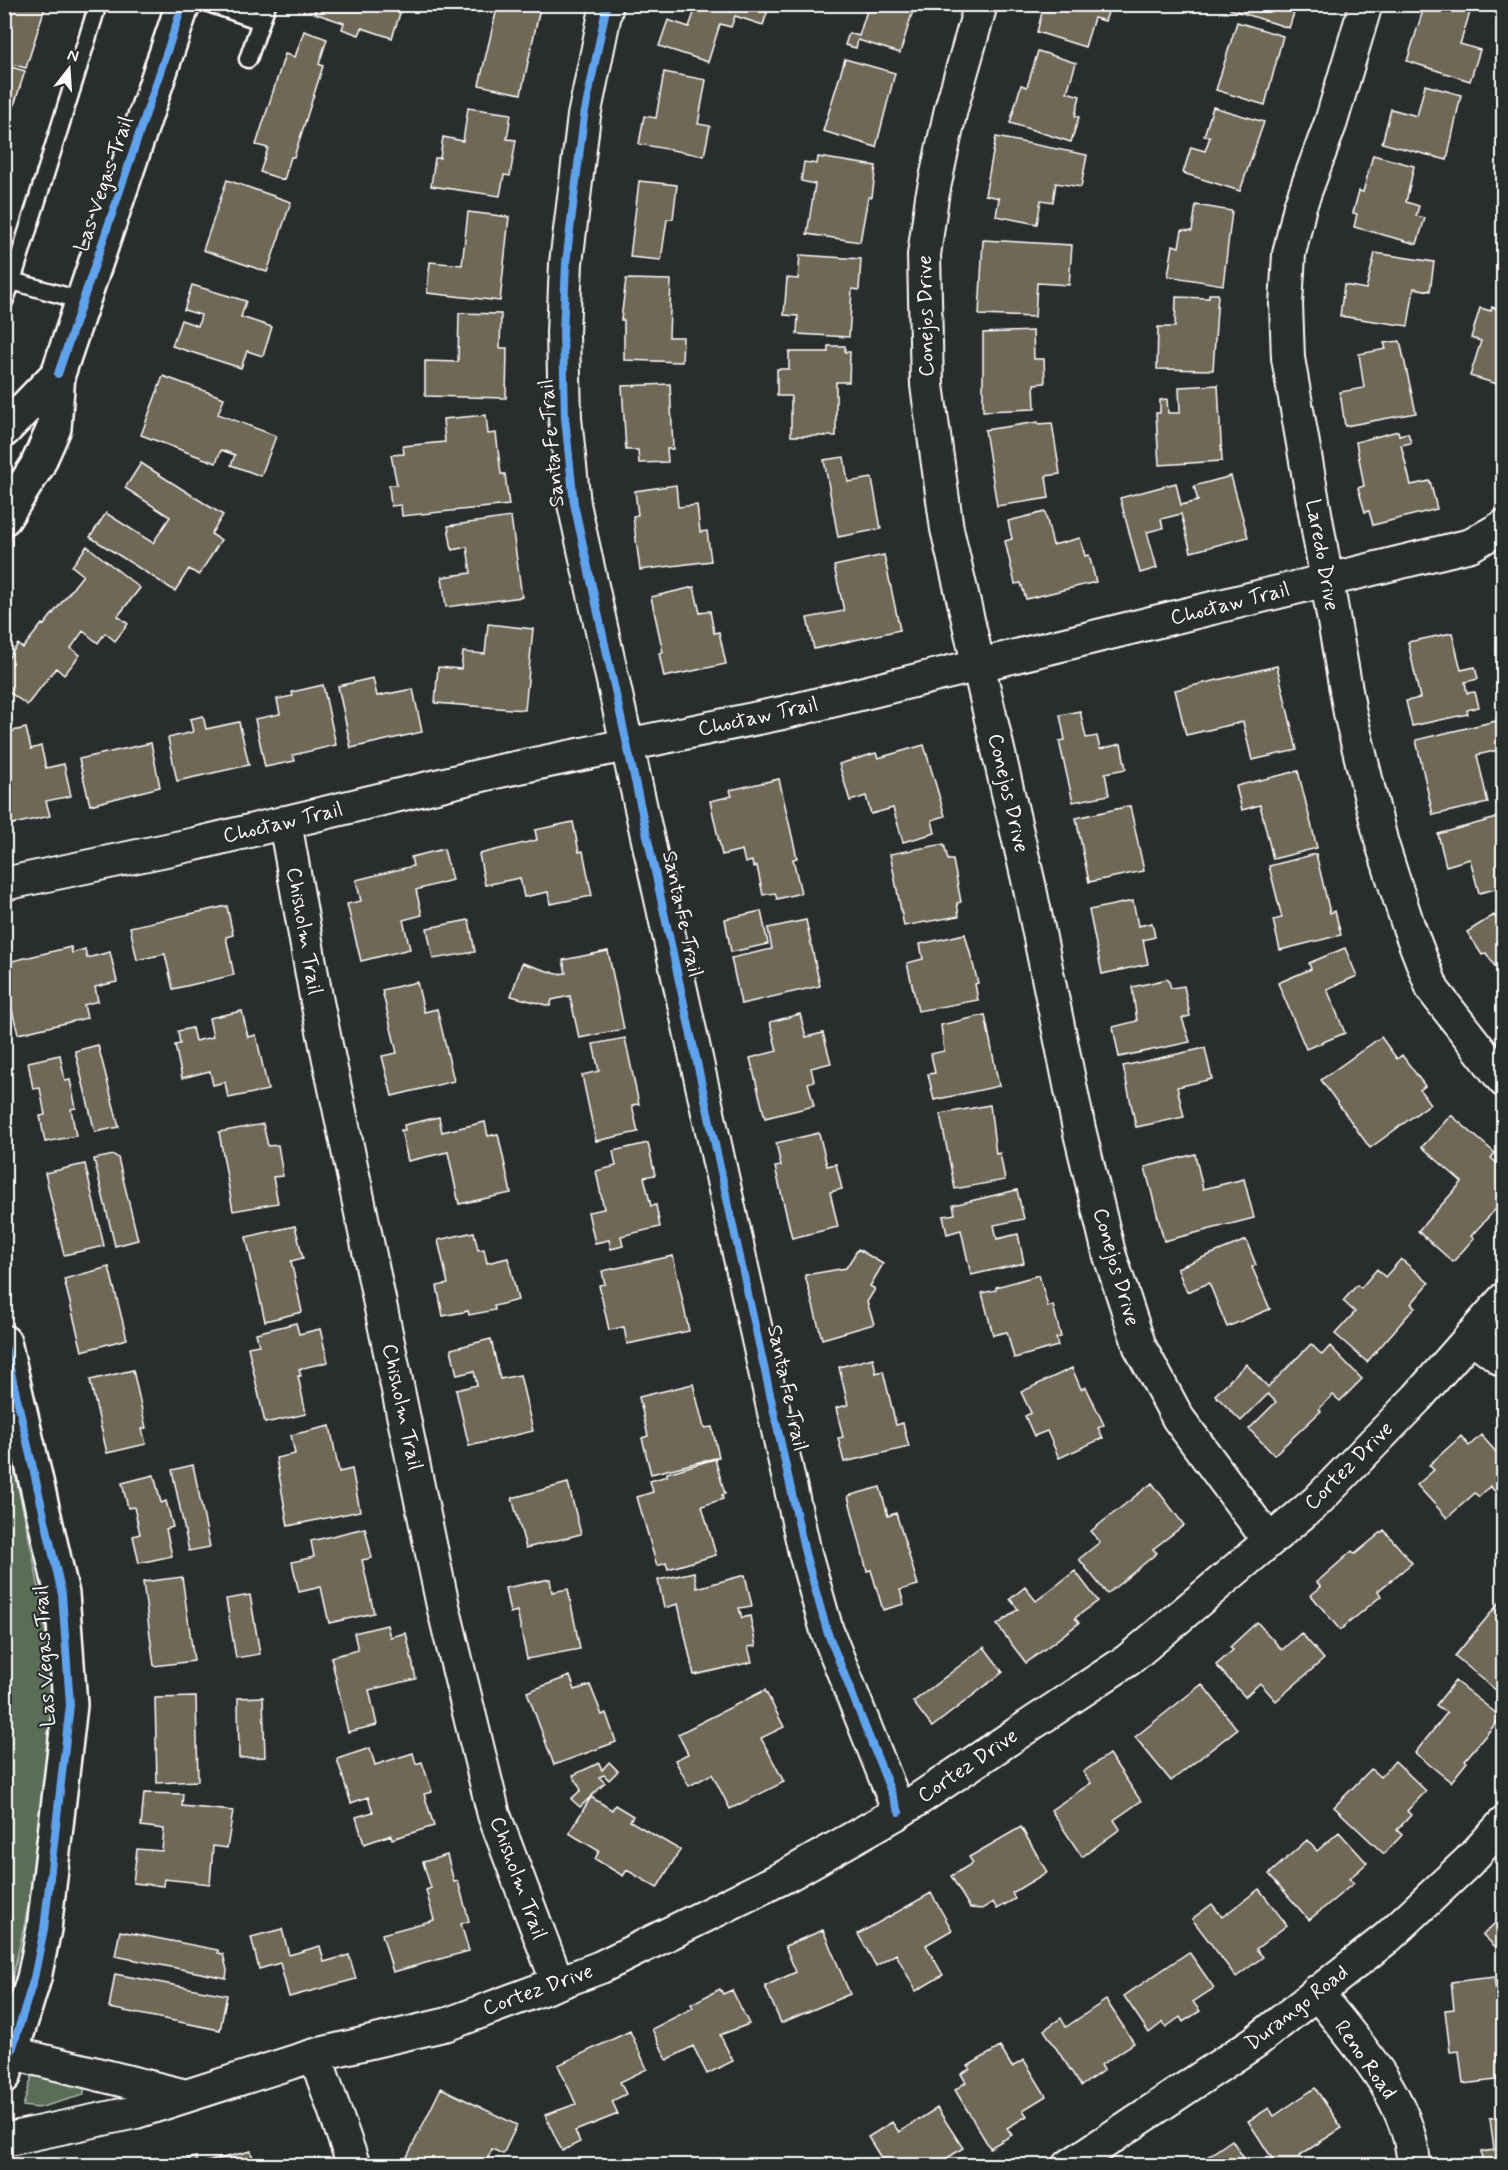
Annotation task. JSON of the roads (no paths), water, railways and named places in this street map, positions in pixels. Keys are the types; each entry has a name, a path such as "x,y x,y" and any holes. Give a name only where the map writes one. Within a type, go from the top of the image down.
{"main road":[{"name":"Las Vegas Trail","path":"4,430 58,374 183,4"},
{"path":"4,518 37,466 54,428 58,374"},
{"name":"Las Vegas Trail","path":"4,1342 62,1594 70,1705 44,1929 34,1978 7,2060"}],"street":[{"name":"Santa Fe Trail","path":"607,4 584,116 566,263 563,333 565,407 574,504 805,1553 827,1631 899,1812"},
{"name":"Conejos Drive","path":"981,4 951,109 932,197 924,255 927,385 947,529 1029,884 1079,1129 1108,1253 1140,1347 1178,1418 1261,1530 1273,1538"},
{"name":"Laredo Drive","path":"1366,4 1331,122 1300,206 1290,254 1286,304 1288,358 1350,713 1382,844 1408,925 1433,990 1503,1081"},
{"name":"Choctaw Trail","path":"4,884 285,822 495,772 782,713 1471,545 1503,526"},
{"name":"Chisholm Trail","path":"285,822 316,997 443,1606 494,1815 557,1982"},
{"name":"Cortez Drive","path":"4,2140 136,2112 182,2095 315,2055 448,2024 601,1967 786,1876 899,1812 1128,1660 1273,1538 1342,1475 1417,1398 1503,1299"},
{"path":"1471,1336 1503,1361"},
{"name":"Durango Road","path":"1069,2166 1255,2043 1316,1992 1388,1937 1468,1862 1503,1823"},
{"name":"Reno Road","path":"1316,1992 1381,2075 1398,2107 1409,2137 1414,2166"},
{"path":"315,2055 354,2166"},
{"path":"7,2060 182,2095"}],"lane":[{"path":"4,302 98,4"},
{"path":"211,4 261,21"},
{"path":"248,58 267,4"},
{"path":"12,280 83,301"}]}
